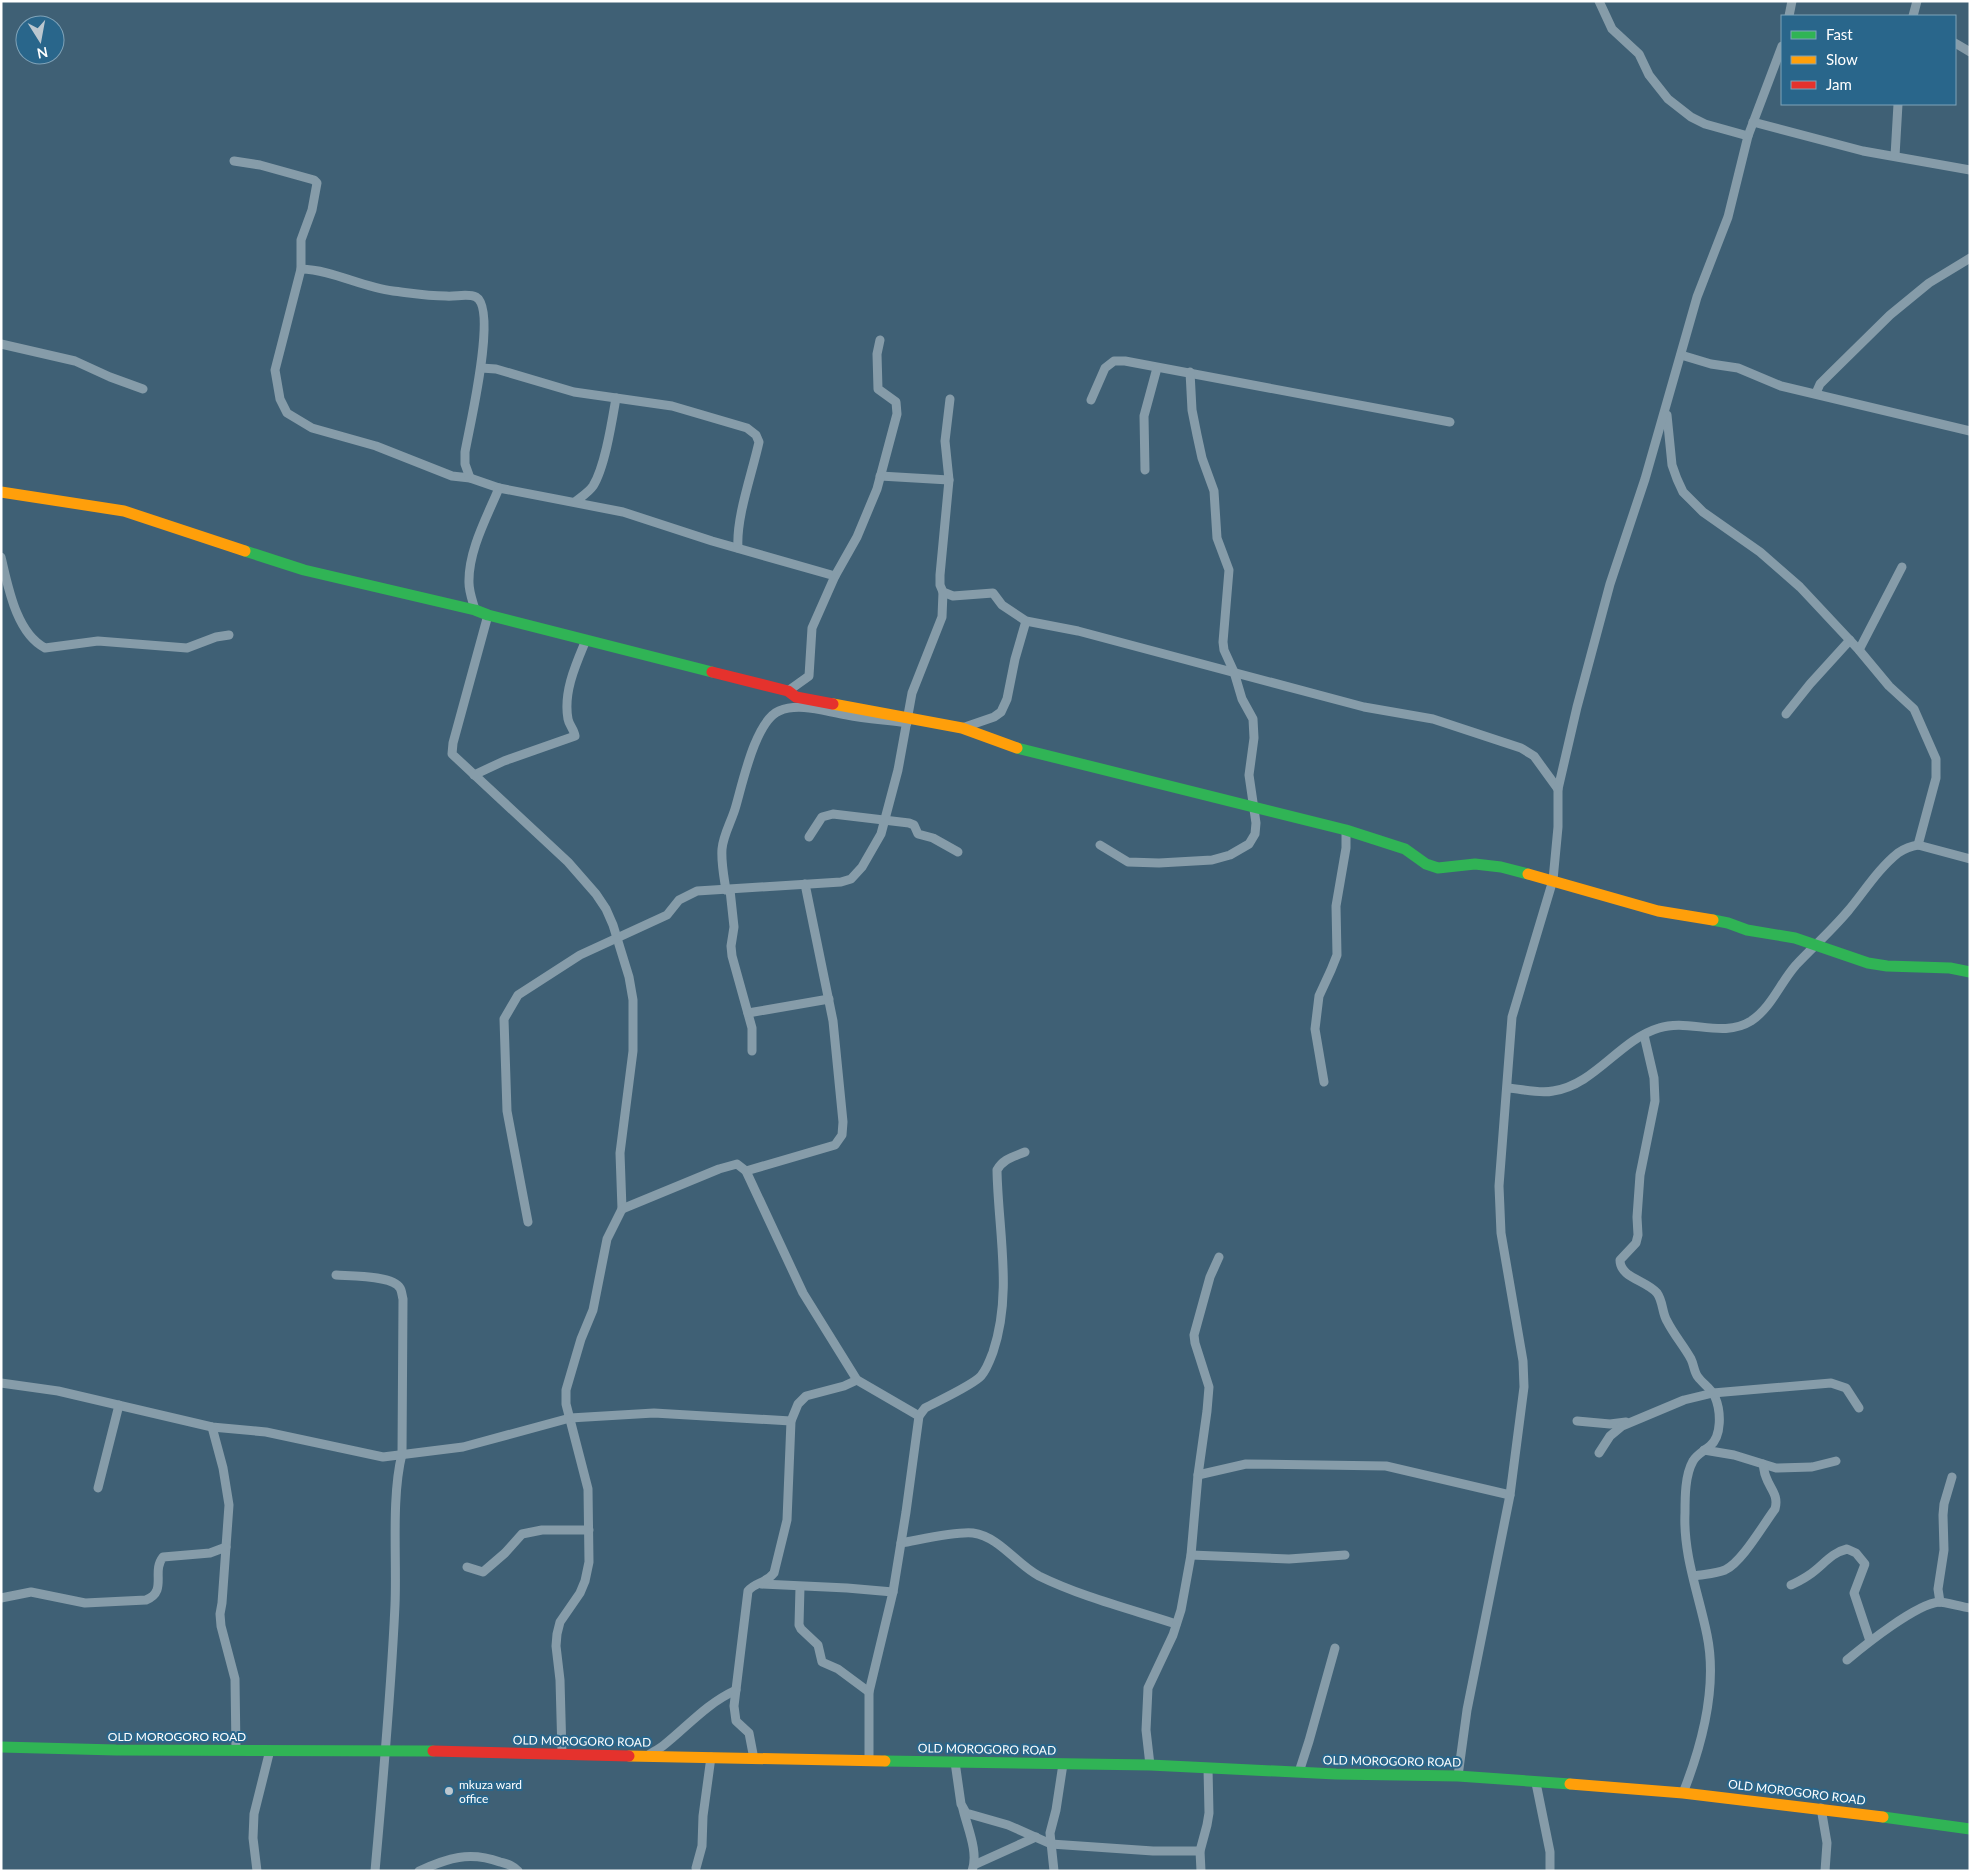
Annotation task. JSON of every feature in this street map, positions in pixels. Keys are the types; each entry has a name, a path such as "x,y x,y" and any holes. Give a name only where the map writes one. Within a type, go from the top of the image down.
{"street":[{"path":"1599,1 1612,29 1639,54 1649,75 1668,99 1691,117 1705,124 1748,136"},
{"path":"1789,15 1792,1"},
{"path":"1913,15 1917,1"},
{"path":"1956,43 1970,52"},
{"path":"1458,1776 1467,1710 1510,1495 1524,1387 1523,1361 1501,1233 1500,1163 1508,1088 1512,1017 1553,880 1558,827 1558,789 1577,707 1610,584 1646,479 1698,297 1728,217 1748,136 1781,49"},
{"path":"1895,156 1898,105"},
{"path":"1753,122 1863,151 1970,170"},
{"path":"234,161 268,167 314,180 317,183 312,210 301,240 301,269 276,370 280,399 287,413 312,428 376,446 452,476 470,478 499,488 623,512 835,576"},
{"path":"1816,393 1820,384 1829,374 1890,315 1929,283 1970,258"},
{"path":"301,269 322,271 390,291 446,296 473,296 479,299 484,309 485,318 481,368 465,452 465,464 470,478"},
{"path":"788,691 810,676 812,628 835,576 857,537 880,476 897,408 893,398 878,389 877,354 880,340"},
{"path":"1,344 75,362 143,389"},
{"path":"1681,355 1711,364 1738,368 1781,386 1970,432"},
{"path":"1091,400 1105,368 1114,361 1125,361 1450,422"},
{"path":"481,368 496,369 574,392 672,406 747,428 756,435 759,442 740,522 737,538 738,548"},
{"path":"1145,470 1144,416 1157,368"},
{"path":"1100,845 1128,862 1159,863 1212,860 1230,855 1249,844 1255,834 1254,806 1249,775 1254,738 1253,719 1242,699 1234,672 1224,650 1229,570 1218,538 1214,490 1202,458 1192,410 1190,372"},
{"path":"575,502 592,487 596,479 605,454 616,398"},
{"path":"528,1222 507,1111 504,1019 518,995 580,956 667,915 685,896 697,891 841,882 851,879 862,867 881,834 898,770 912,693 942,617 943,592 940,585 940,575 949,480 945,441 950,399"},
{"path":"1666,410 1672,465 1676,480 1684,492 1703,512 1760,552 1800,587 1859,650 1889,686 1914,709 1936,759 1936,778 1918,845"},
{"path":"880,476 949,480"},
{"path":"475,610 468,584 472,560 499,488"},
{"path":"1,492 124,511 304,570 475,610 488,615 788,691 796,697 907,721"},
{"path":"1,557 11,599 18,617 31,637 38,645 44,648 98,640 186,648 216,637 229,635"},
{"path":"1859,650 1902,567"},
{"path":"943,592 953,596 994,592 1002,605 1026,621 1078,631 1364,707 1433,719 1521,748 1534,756 1558,789"},
{"path":"488,615 453,744 452,754 568,862 596,894 606,908 618,939 629,976 633,1000 633,1051 620,1153 622,1209 607,1239 593,1310 566,1390 566,1404 588,1489 589,1562 585,1581 576,1601 560,1622 557,1634 562,1754"},
{"path":"962,728 994,718 1001,712 1007,699 1015,659 1026,621"},
{"path":"474,775 504,761 575,736 568,719 568,695 574,670 586,640"},
{"path":"1786,714 1850,640"},
{"path":"752,1051 752,1028 732,956 731,946 734,927 722,859 722,847 748,759 763,728 778,711 794,708 813,708 848,716 962,728 1006,745 1346,830 1405,849 1426,864 1438,868 1475,864 1492,866 1553,880 1658,911 1728,923 1747,930 1780,935 1868,963 1887,966 1950,968 1970,972"},
{"path":"809,837 816,823 825,815 914,825 918,834 933,838 958,852"},
{"path":"1324,1082 1315,1029 1319,996 1337,954 1336,906 1346,848 1346,830"},
{"path":"1508,1088 1550,1092 1570,1086 1657,1028 1671,1025 1727,1029 1739,1027 1752,1020 1768,1005 1795,966 1847,912 1879,872 1898,852 1918,845 1970,859"},
{"path":"746,1171 835,1145 842,1135 842,1101 833,1021 805,884"},
{"path":"748,1013 829,999"},
{"path":"1644,1035 1654,1078 1655,1101 1640,1176 1637,1217 1638,1235 1636,1243 1620,1260 1620,1266 1623,1272 1639,1280 1657,1294 1667,1322 1689,1355 1698,1377 1717,1402 1719,1423 1718,1434 1711,1446 1693,1461 1687,1483 1684,1514 1685,1542 1708,1638 1710,1676 1706,1718 1699,1749 1682,1793"},
{"path":"869,1761 869,1692 901,1543 919,1416 925,1408 981,1376 988,1365 1001,1320 1004,1267 999,1224 997,1170 1000,1164 1006,1160 1025,1152"},
{"path":"622,1209 719,1169 737,1164 746,1171 803,1293 857,1380 919,1416"},
{"path":"1150,1765 1146,1730 1148,1688 1173,1635 1181,1610 1191,1555 1198,1475 1208,1411 1209,1387 1194,1343 1194,1334 1210,1277 1218,1257"},
{"path":"336,1275 385,1279 401,1288 403,1299 402,1454 399,1464 395,1606 386,1750 375,1871"},
{"path":"760,1584 768,1580 774,1573 787,1520 791,1421 798,1404 806,1396 844,1386 857,1380"},
{"path":"1,1383 58,1391 212,1427 266,1432 383,1457 399,1464"},
{"path":"1599,1453 1614,1431 1684,1400 1712,1393 1831,1383 1846,1388 1859,1408"},
{"path":"98,1488 119,1405"},
{"path":"383,1457 463,1447 570,1418 654,1413 791,1421"},
{"path":"1577,1421 1610,1424 1631,1422"},
{"path":"212,1427 224,1468 229,1505 220,1614 221,1626 235,1679 236,1750"},
{"path":"1704,1450 1734,1455 1776,1468 1812,1467 1836,1462"},
{"path":"1198,1475 1246,1464 1386,1466 1510,1495"},
{"path":"1694,1576 1725,1569 1734,1564 1748,1548 1775,1509 1777,1499 1766,1477 1763,1464"},
{"path":"1940,1602 1938,1589 1944,1550 1944,1504 1952,1477"},
{"path":"467,1567 483,1572 505,1553 522,1534 542,1530 589,1530"},
{"path":"901,1543 973,1533 998,1543 1024,1567 1042,1578 1075,1591 1176,1624"},
{"path":"1,1598 31,1592 85,1602 146,1600 152,1598 158,1590 159,1564 163,1556 210,1553 226,1547"},
{"path":"1791,1585 1810,1575 1824,1561 1835,1554 1847,1549 1856,1553 1865,1564 1854,1593 1870,1641"},
{"path":"1191,1555 1289,1559 1345,1555"},
{"path":"754,1759 750,1733 736,1721 735,1717 736,1690 748,1592 752,1585 847,1588 892,1592"},
{"path":"800,1587 799,1625 818,1645 822,1662 838,1668 869,1692"},
{"path":"1847,1660 1870,1641 1912,1612 1940,1602 1970,1608"},
{"path":"1299,1772 1335,1648"},
{"path":"647,1756 663,1746 699,1712 736,1690"},
{"name":"OLD MOROGORO ROAD","path":"1,1747 116,1750 386,1750 754,1759 1150,1765 1299,1772 1458,1776 1682,1793 1821,1808 1970,1829"},
{"path":"257,1871 253,1838 254,1814 270,1750"},
{"path":"696,1868 702,1846 703,1816 711,1758"},
{"path":"955,1762 963,1809 974,1853 973,1868"},
{"path":"1054,1871 1050,1833 1056,1810 1063,1764"},
{"path":"1201,1871 1200,1851 1209,1813 1208,1768"},
{"path":"1536,1783 1550,1852 1550,1871"},
{"path":"1821,1808 1827,1843 1825,1871"},
{"path":"963,1809 966,1813 993,1820 1051,1844 1154,1851 1200,1851"},
{"path":"973,1868 1036,1837"},
{"path":"419,1871 455,1857 471,1855 487,1857 513,1866 518,1871"}],"traffic: fast":[{"path":"245,551 304,570 475,610 488,615 712,672"},
{"path":"1017,748 1346,830 1405,849 1426,864 1438,868 1475,864 1501,867 1528,874"},
{"path":"1713,920 1747,930 1795,938 1868,963 1887,966 1950,968 1970,972"},
{"path":"1,1747 116,1750 433,1751"},
{"path":"885,1761 1150,1765 1336,1774 1458,1776 1570,1784"},
{"path":"1883,1817 1970,1829"}],"traffic: slow":[{"path":"1,492 124,511 245,551"},
{"path":"833,704 962,728 1017,748"},
{"path":"1528,874 1658,911 1713,920"},
{"path":"629,1756 885,1761"},
{"path":"1570,1784 1683,1793 1883,1817"}],"traffic: jam":[{"path":"712,672 788,691 796,697 833,704"},
{"path":"433,1751 629,1756"}],"place":[{"name":"mkuza ward office","path":"449,1791"}]}
